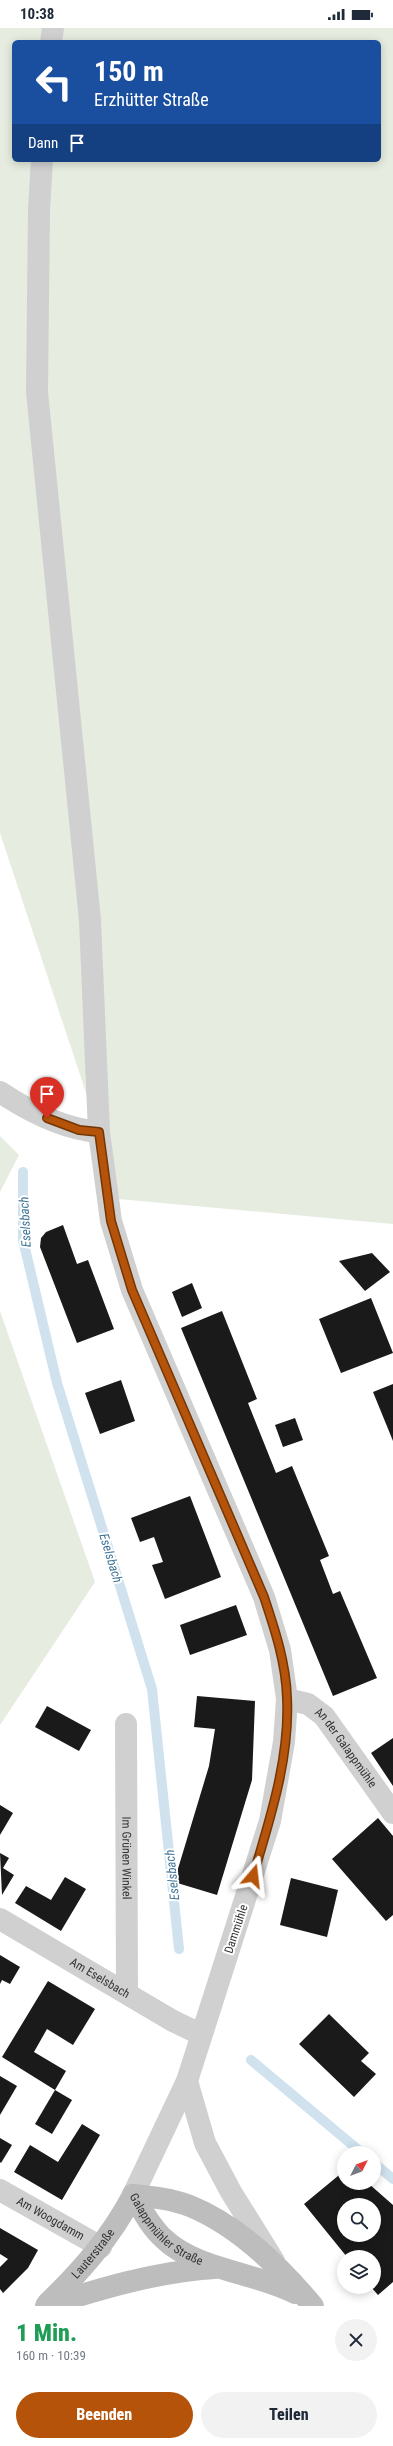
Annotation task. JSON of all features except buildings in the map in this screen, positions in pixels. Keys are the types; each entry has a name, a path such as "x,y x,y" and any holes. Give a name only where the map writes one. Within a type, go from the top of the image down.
{"main road":[{"name":"Lauterstraße","path":"46,2306 101,2247 120,2221 134,2195"},
{"name":"Galappmühler Straße","path":"134,2195 145,2216 166,2241 198,2259 277,2284 311,2303"},
{"name":"Galappmühler Straße","path":"134,2195 170,2200 204,2213 242,2237 311,2303"},
{"path":"46,2306 143,2278 179,2270 221,2267"}],"street":[{"path":"51,40 53,28"},
{"name":"Dammühle","path":"42,162 39,209 37,392 90,920 99,1132 107,1198 119,1253 132,1290 264,1597 280,1650 287,1700 284,1742 270,1821 186,2081 134,2195"},
{"path":"0,1092 38,1114 56,1122 79,1130 99,1132"},
{"name":"An der Galappmühle","path":"287,1700 308,1704 324,1716 393,1813"},
{"name":"Im Grünen Winkel","path":"126,1724 127,1992"},
{"name":"Am Eselsbach","path":"0,1919 127,1992 173,2021 200,2034"},
{"path":"186,2081 205,2143 231,2192 282,2274"},
{"name":"Am Woogdamm","path":"0,2190 101,2247"}],"shaded area":[{"path":"0,28 393,28 393,1224 107,1198 99,1132 0,833"},
{"path":"0,1136 19,1155 0,1192"},
{"path":"0,1311 95,1582 0,1725"}],"waterway":[{"name":"Eselsbach","path":"23,1172 23,1240 57,1383 152,1689 179,1949"},
{"name":"Eselsbach","path":"251,2060 354,2146"},
{"name":"Eselsbach","path":"381,2169 393,2179"}],"route":[{"path":"47,1118 79,1130 99,1132 107,1198 119,1253 132,1290 264,1597 280,1650 285,1673 287,1700 284,1742 278,1783 270,1821 253,1876"}]}
